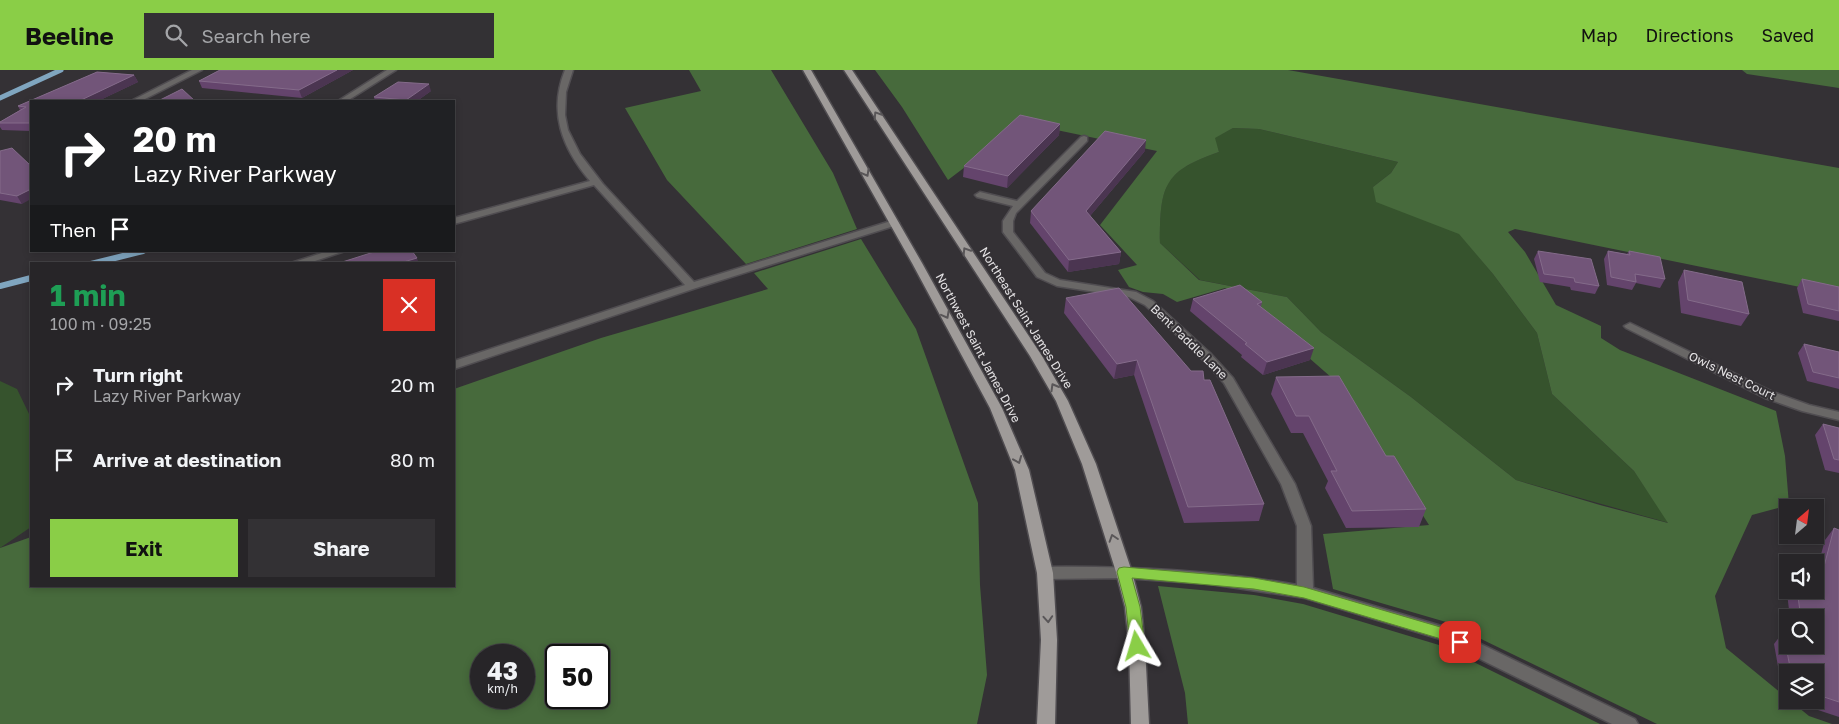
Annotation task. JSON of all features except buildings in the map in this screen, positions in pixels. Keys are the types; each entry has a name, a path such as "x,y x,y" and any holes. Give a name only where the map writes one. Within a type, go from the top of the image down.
{"main road":[{"name":"Northwest Saint James Drive","path":"807,70 996,408 1022,470 1045,573 1049,640 1046,724"},
{"name":"Northeast Saint James Drive","path":"848,70 1036,356 1062,401 1089,464 1124,572 1133,607 1137,646 1140,724"}],"street":[{"path":"137,100 198,70"},
{"path":"344,100 392,70"},
{"path":"569,70 562,85 561,108 564,129 578,159 596,182 692,286"},
{"name":"Bent Paddle Lane","path":"1084,138 1020,205 1008,221 1008,232 1041,275 1057,283 1132,294 1150,303 1229,380 1288,484 1304,526 1304,592"},
{"path":"455,221 596,182"},
{"path":"980,195 1020,205"},
{"path":"455,365 692,286 894,223"},
{"path":"300,262 336,252"},
{"name":"Owls Nest Court","path":"1630,326 1768,396 1839,416"},
{"path":"1045,573 1124,572 1254,583 1304,592 1442,633 1629,724"}],"green space":[{"path":"689,70 771,70 833,173 857,229 746,264 667,180 625,108 701,91"},
{"path":"875,70 1288,70 1839,168 1839,295 1515,229 1508,232 1525,252 1556,305 1601,326 1601,338 1620,350 1776,411 1785,456 1789,499 1779,499 1779,508 1752,515 1715,596 1726,648 1779,691 1779,709 1800,709 1809,716 1832,724 1657,724 1446,622 1333,589 1323,534 1429,525 1340,385 1236,294 1225,288 1177,302 1163,294 1143,292 1129,287 1118,270 1137,265 1100,225 1157,151 1023,123 948,180 902,107","holes":["1233,128 1259,129 1398,162 1391,173 1373,187 1376,202 1459,234 1493,274 1537,333 1552,394 1634,471 1668,523 1516,480 1411,397 1321,332 1287,297 1199,280 1160,243 1161,207 1169,183 1176,174 1187,166 1219,152 1215,138"]},
{"path":"1742,70 1839,70 1839,88 1747,74"},
{"path":"1233,128 1259,129 1398,162 1391,173 1373,187 1423,219 1459,233 1493,274 1537,333 1552,394 1634,471 1669,523 1516,480 1411,397 1321,332 1287,297 1200,280 1160,243 1161,207 1168,183 1176,174 1186,166 1219,152 1214,138"},
{"path":"861,239 916,329 978,503 980,585 987,675 977,724 0,724 0,548 30,537 30,587 455,587 455,389 601,338 768,289 754,273"},
{"path":"0,381 17,389 30,416 30,528 0,548"},
{"path":"1158,586 1254,595 1303,604 1439,645 1600,724 1188,724 1185,693"}],"waterway":[{"path":"0,98 61,70"},
{"path":"99,262 139,252"},
{"path":"0,286 30,278"}],"route":[{"path":"1137,646 1133,607 1124,572 1210,578 1254,583 1304,592 1442,633 1460,642"}]}
